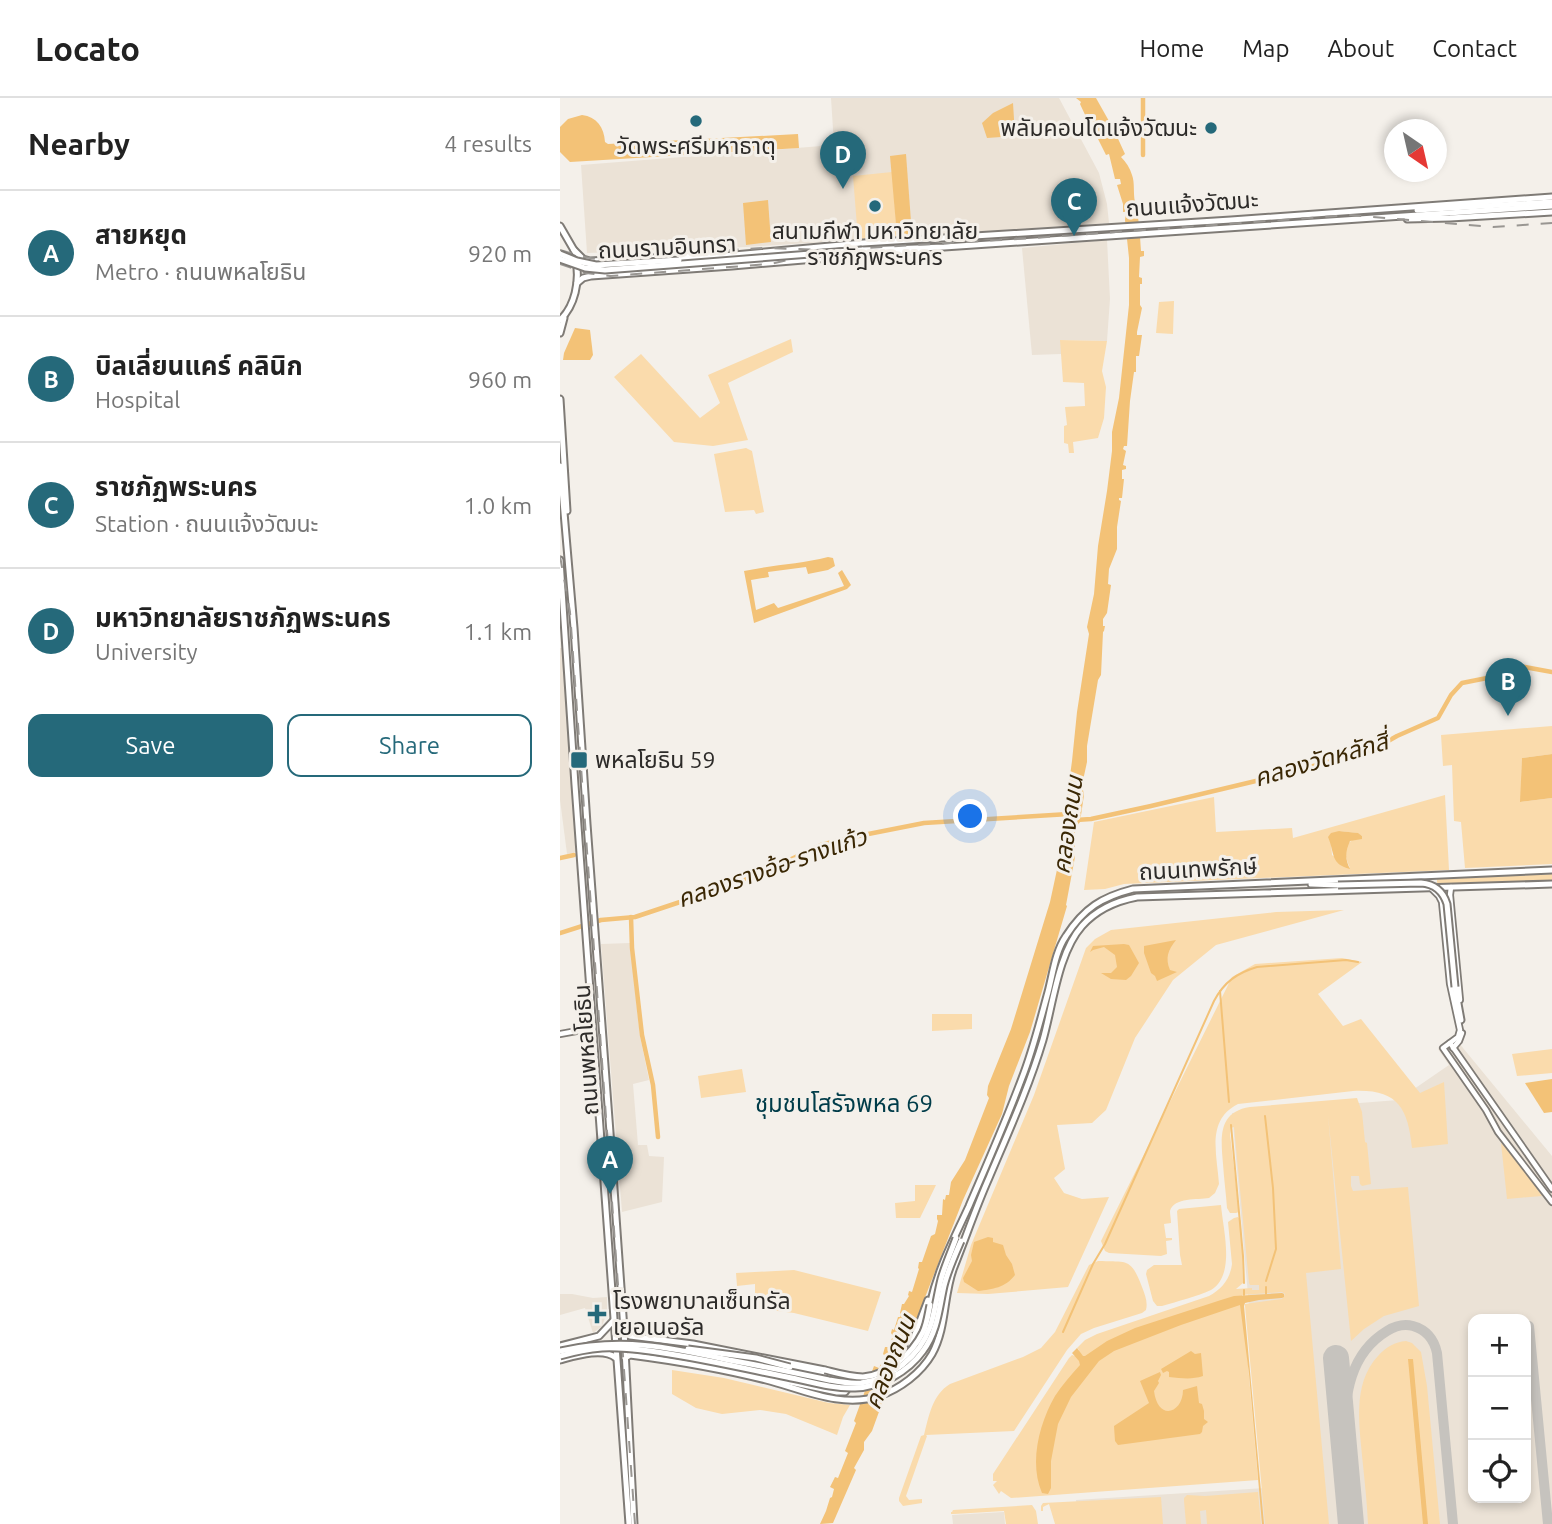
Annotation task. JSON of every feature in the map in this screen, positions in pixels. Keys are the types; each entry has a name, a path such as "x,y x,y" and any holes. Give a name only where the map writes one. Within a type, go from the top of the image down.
{"main road":[{"name":"ถนนแจ้งวัฒนะ","path":"679,260 863,243 1364,209 1552,202"},
{"name":"ถนนแจ้งวัฒนะ","path":"862,250 933,248 1397,218 1552,202"},
{"name":"ถนนแจ้งวัฒนะ","path":"1401,208 1447,211"},
{"name":"ถนนแจ้งวัฒนะ","path":"1397,218 1429,219 1552,212"},
{"path":"560,226 575,250 590,261"},
{"name":"ถนนแจ้งวัฒนะ","path":"577,283 591,276 913,252 933,248"},
{"path":"560,333 562,318 570,308 577,283 575,250"},
{"name":"ถนนรามอินทรา","path":"560,256 585,268 605,270 862,250"},
{"name":"ถนนแจ้งวัฒนะ","path":"590,261 734,254"},
{"name":"ถนนรามอินทรา","path":"560,256 596,265 679,260"},
{"path":"590,261 584,262 582,267 591,276"},
{"name":"ถนนพหลโยธิน","path":"560,399 567,504 566,531"},
{"name":"ถนนพหลโยธิน","path":"560,466 624,1330 634,1524"},
{"name":"ถนนพหลโยธิน","path":"560,560 629,1524"},
{"path":"580,855 589,854"},
{"name":"ถนนเทพรักษ์","path":"624,1330 630,1336 693,1344 861,1377 877,1374 902,1359 918,1340 927,1322 943,1262 1027,1066 1064,939 1091,907 1113,894 1133,889 1552,870"},
{"path":"1301,882 1319,885 1427,883 1438,889 1447,904 1461,1020"},
{"name":"ถนนเทพรักษ์","path":"625,1358 630,1356 661,1360 767,1380 849,1400 880,1396 892,1391 915,1374 931,1356 937,1343 950,1282 976,1209 1023,1096 1042,1041 1065,956 1082,925 1098,911 1117,901 1137,897 1552,884"},
{"path":"593,1031 602,1032"},
{"name":"ถนนเทพรักษ์","path":"561,1352 604,1348 677,1352 843,1387 868,1386 881,1382 915,1362 934,1332 948,1272 969,1206"},
{"name":"ถนนเทพรักษ์","path":"959,1240 976,1209"},
{"path":"935,1284 911,1349 915,1355 924,1356 937,1343"},
{"path":"561,1352 599,1336 614,1320"},
{"path":"661,1360 655,1355 653,1347 659,1341 665,1340"},
{"path":"693,1344 725,1354 843,1379"},
{"path":"561,1352 571,1345 573,1354 569,1358"},
{"path":"677,1352 702,1349 756,1358 843,1379 848,1385 845,1392 815,1390 767,1380"},
{"path":"561,1352 569,1358 607,1353 616,1358"},
{"path":"677,1352 700,1363 827,1390"}],"street":[{"path":"1451,886 1461,1037 1452,1045 1443,1048 1503,1139 1552,1202"},
{"path":"1429,887 1442,902 1450,984 1460,1030 1452,1045"},
{"path":"1442,902 1446,897 1450,900"},
{"path":"560,1034 593,1031"},
{"path":"1452,1045 1552,1189"},
{"path":"1503,1139 1511,1130"}],"shaded area":[{"path":"831,98 1059,98 1099,173 1109,223 746,247 587,253 581,165 834,145"},
{"name":"สนามกีฬา มหาวิทยาลัย ราชภัฎพระนคร","path":"892,172 897,236 858,239 853,176"},
{"path":"1107,240 1110,299 1107,341 1061,340 1061,354 1032,355 1022,248"},
{"path":"1174,301 1173,334 1156,333 1159,302"},
{"path":"791,339 793,352 728,383 748,440 713,446 674,442 614,377 641,354 700,418 720,403 708,375"},
{"path":"1060,340 1107,341 1102,371 1106,387 1104,418 1098,438 1073,442 1074,453 1069,453 1068,444 1064,443 1064,426 1067,425 1065,407 1085,406 1084,383 1063,382"},
{"path":"746,448 752,451 764,512 725,512 714,454"},
{"path":"560,648 576,852 567,854 560,800"},
{"path":"1552,726 1552,754 1522,758 1521,802 1552,798 1552,864 1465,868 1461,822 1454,821 1452,765 1443,766 1441,735"},
{"path":"1445,795 1449,870 1124,884 1105,889 1084,890 1094,822 1214,797 1216,832 1292,828 1293,838","holes":["1339,831 1362,836 1351,841 1346,850 1350,868 1332,855 1331,843"]},
{"path":"1552,874 1552,880 1437,885 1437,879"},
{"path":"1344,910 1216,945 1173,980 1135,1038 1106,1110 1092,1123 1057,1125 1065,1169 1054,1178 1064,1193 1082,1199 1109,1197 1068,1287 988,1294 957,1293 971,1245 1034,1095 1086,948 1095,939 1111,930 1276,912"},
{"path":"630,943 640,1036 649,1080 633,1084 638,1145 647,1145 649,1156 664,1157 662,1202 622,1212 601,944"},
{"path":"1342,958 1362,962 1318,994 1343,1026 1361,1019 1420,1093 1444,1082 1448,1144 1412,1148 1403,1111 1398,1103 1380,1093 1353,1091 1238,1104 1221,1119 1217,1128 1219,1184 1215,1193 1209,1198 1181,1201 1172,1207 1171,1223 1164,1224 1166,1238 1172,1238 1166,1241 1167,1254 1161,1256 1105,1251 1101,1241 1232,977 1255,964"},
{"path":"932,1014 972,1014 972,1029 932,1031"},
{"path":"1454,1037 1552,1156 1552,1524 1078,1524 1076,1500 1265,1488 1232,1113 1398,1100 1449,1065 1438,1049"},
{"path":"1552,1049 1552,1073 1517,1076 1512,1054"},
{"path":"742,1069 746,1092 701,1098 698,1076"},
{"path":"1357,1098 1362,1112 1371,1184 1362,1186 1359,1176 1351,1176 1351,1186 1353,1191 1408,1187 1419,1306 1384,1316 1351,1341 1328,1115 1341,1269 1306,1273 1329,1524 1265,1524 1245,1304 1282,1299 1285,1294 1282,1292 1242,1295 1258,1480 1011,1498 1001,1491 999,1494 993,1485 997,1481 993,1481 993,1474 1069,1358 1075,1356 1079,1350 1077,1348 1085,1340 1209,1296 1225,1283 1232,1264 1228,1222 1234,1218 1238,1217 1241,1221 1243,1283 1236,1289 1259,1290 1259,1285 1249,1283 1234,1127 1231,1128 1230,1134 1239,1212 1230,1213 1227,1208 1222,1136 1226,1121 1232,1114 1250,1107"},
{"path":"1501,1143 1522,1166 1542,1196 1507,1199"},
{"path":"915,1185 936,1185 920,1218 896,1218 895,1203 915,1201"},
{"path":"1221,1205 1226,1263 1219,1283 1199,1295 1157,1306 1153,1301 1146,1274 1154,1265 1182,1265 1177,1211"},
{"path":"1098,1261 1122,1262 1131,1266 1144,1293 1146,1310 1081,1334 1067,1350 1014,1431 926,1435 906,1496 909,1500 922,1499 922,1503 903,1506 899,1498 921,1436 924,1435 932,1406 939,1394 950,1384 1041,1348 1055,1332 1089,1265"},
{"path":"794,1270 881,1292 868,1331 794,1313 755,1308 755,1284 737,1286 736,1273"},
{"name":"โรงพยาบาลเซ็นทรัล เยอเนอรัล","path":"560,1294 607,1297 607,1313 602,1326 593,1333 585,1308 560,1315"},
{"path":"1406,1341 1421,1352 1427,1386 1440,1524 1368,1524 1359,1422 1361,1393 1369,1367 1378,1356 1398,1342"},
{"path":"672,1370 724,1378 829,1403 850,1405 837,1435 786,1414 760,1410 722,1414 696,1408 672,1394"},
{"path":"1258,1492 1261,1524 1207,1524 1206,1510 1200,1511 1201,1524 1186,1524 1184,1498 1187,1495"},
{"path":"1161,1497 1163,1524 1055,1524 1049,1504 1041,1511 1043,1503"},
{"path":"1032,1505 1038,1524 1006,1524 1004,1511 951,1514 953,1510"},
{"path":"1004,1512 1005,1524 953,1524 952,1515"}],"water":[{"name":"คลองถนน","path":"1076,98 1096,98 1125,154 1121,157 1133,178 1141,251 1144,251 1144,256 1140,257 1142,308 1137,332 1137,335 1142,335 1139,356 1136,356 1127,446 1123,449 1126,451 1123,465 1126,469 1122,470 1124,479 1122,498 1119,498 1121,501 1117,549 1109,569 1108,584 1111,585 1107,613 1103,619 1105,626 1101,675 1087,746 1082,785 1084,795 1080,822 1075,829 1075,857 1067,906 1030,1032 1009,1086 1002,1114 963,1200 833,1523 820,1524 832,1497 834,1489 830,1487 835,1477 838,1478 848,1453 845,1451 874,1366 879,1368 885,1356 885,1347 888,1347 893,1336 892,1329 894,1330 900,1317 902,1304 909,1296 909,1291 912,1292 919,1262 922,1262 931,1236 935,1234 937,1215 942,1215 943,1199 949,1195 951,1182 965,1160 989,1098 988,1086 1011,1029 1050,902 1058,865 1129,305 1126,212 1123,212 1117,185 1121,184 1120,179 1115,179 1109,154 1106,155 1094,131 1093,122 1087,119 1081,102"},
{"path":"1013,103 1015,136 987,138 982,123 993,113"},
{"path":"582,115 599,124 608,144 798,134 799,148 570,162 560,152 560,127 568,119"},
{"path":"906,154 912,235 897,236 890,156"},
{"path":"768,200 771,242 746,245 743,203"},
{"path":"575,328 590,330 593,355 590,360 563,360"},
{"path":"833,558 835,566 828,570 808,574 806,567 768,572 769,577 751,580 756,610 774,603 778,608 844,586 838,573 842,570 851,585 847,589 754,623 744,571"},
{"path":"1552,754 1552,798 1520,802 1522,758"},
{"path":"1339,831 1362,836 1362,839 1350,841 1348,845 1346,855 1350,869 1336,861 1328,837"},
{"path":"1176,940 1169,951 1168,962 1170,970 1177,972 1157,981 1151,973 1144,946"},
{"path":"1129,945 1139,963 1126,980 1111,979 1101,973 1111,973 1117,967 1115,955 1104,947 1090,952 1093,946"},
{"path":"1552,1079 1552,1112 1544,1113 1525,1083"},
{"path":"988,1237 1003,1245 1015,1275 1003,1285 978,1291 964,1282 963,1278 972,1261 974,1242"},
{"path":"1282,1293 1282,1298 1259,1300 1245,1303 1244,1306 1264,1524 1240,1305 1114,1351 1099,1361 1071,1397 1058,1424 1051,1461 1051,1488 1048,1494 1042,1493 1036,1469 1040,1431 1055,1396 1080,1365 1072,1353 1077,1348 1085,1356 1107,1341 1135,1328 1221,1300 1234,1296"},
{"path":"1191,1351 1195,1354 1201,1353 1203,1376 1182,1378 1169,1377 1167,1371 1163,1373 1161,1369"},
{"path":"1408,1359 1413,1359 1428,1524 1423,1524"},
{"path":"1160,1372 1159,1383 1154,1391 1160,1407 1170,1411 1175,1409 1182,1398 1183,1390 1197,1386 1199,1403 1202,1404 1204,1419 1208,1422 1200,1434 1118,1445 1115,1441 1114,1426 1149,1403 1140,1381"}],"waterway":[{"path":"1143,98 1143,155"},
{"name":"คลองวัดหลักสี่","path":"1076,820 1151,806 1281,775 1374,749 1438,718 1451,695 1462,683 1502,675 1519,666 1552,672"},
{"name":"คลองรางอ้อ-รางแก้ว","path":"560,933 601,920 635,917 766,871 821,845 848,838 924,823 1069,814"},
{"path":"560,858 574,855"},
{"path":"631,917 642,1035 653,1085 658,1137"},
{"path":"1063,1332 1214,1001 1222,989 1237,975 1257,967 1346,960 1358,962"},
{"path":"1220,991 1229,1102"},
{"path":"1265,1116 1276,1249 1266,1281"},
{"path":"1231,1125 1244,1283"},
{"path":"1266,1287 1266,1294"},
{"path":"1244,1290 1244,1295"}],"taxiway":[{"path":"1343,1435 1348,1390 1357,1363 1365,1351 1374,1340 1397,1327 1413,1326 1426,1333 1432,1339 1437,1353 1453,1524"},
{"path":"1531,1347 1548,1524"}],"runway":[{"path":"1336,1358 1351,1524"}],"railway":[{"path":"560,250 596,259 762,248 832,250 1350,215 1493,227 1552,223"},
{"path":"560,264 586,273 610,276 770,264 815,254"},
{"path":"560,556 570,612 635,1524"}],"place":[{"name":"วัดพระศรีมหาธาตุ","path":"696,121"},
{"name":"พลัมคอนโดแจ้งวัฒนะ","path":"1211,128"},
{"name":"มหาวิทยาลัยราชภัฏพระนคร","path":"843,189"},
{"name":"สนามกีฬา มหาวิทยาลัย ราชภัฎพระนคร","path":"875,206"},
{"name":"ราชภัฏพระนคร","path":"1074,236"},
{"name":"บิลเลี่ยนแคร์ คลินิก","path":"1508,716"},
{"name":"พหลโยธิน 59","path":"579,760"},
{"name":"สายหยุด","path":"610,1194"},
{"name":"โรงพยาบาลเซ็นทรัล เยอเนอรัล","path":"597,1314"}],"district":[{"name":"ชุมชนโสรัจพหล 69","path":"844,1104"}]}
